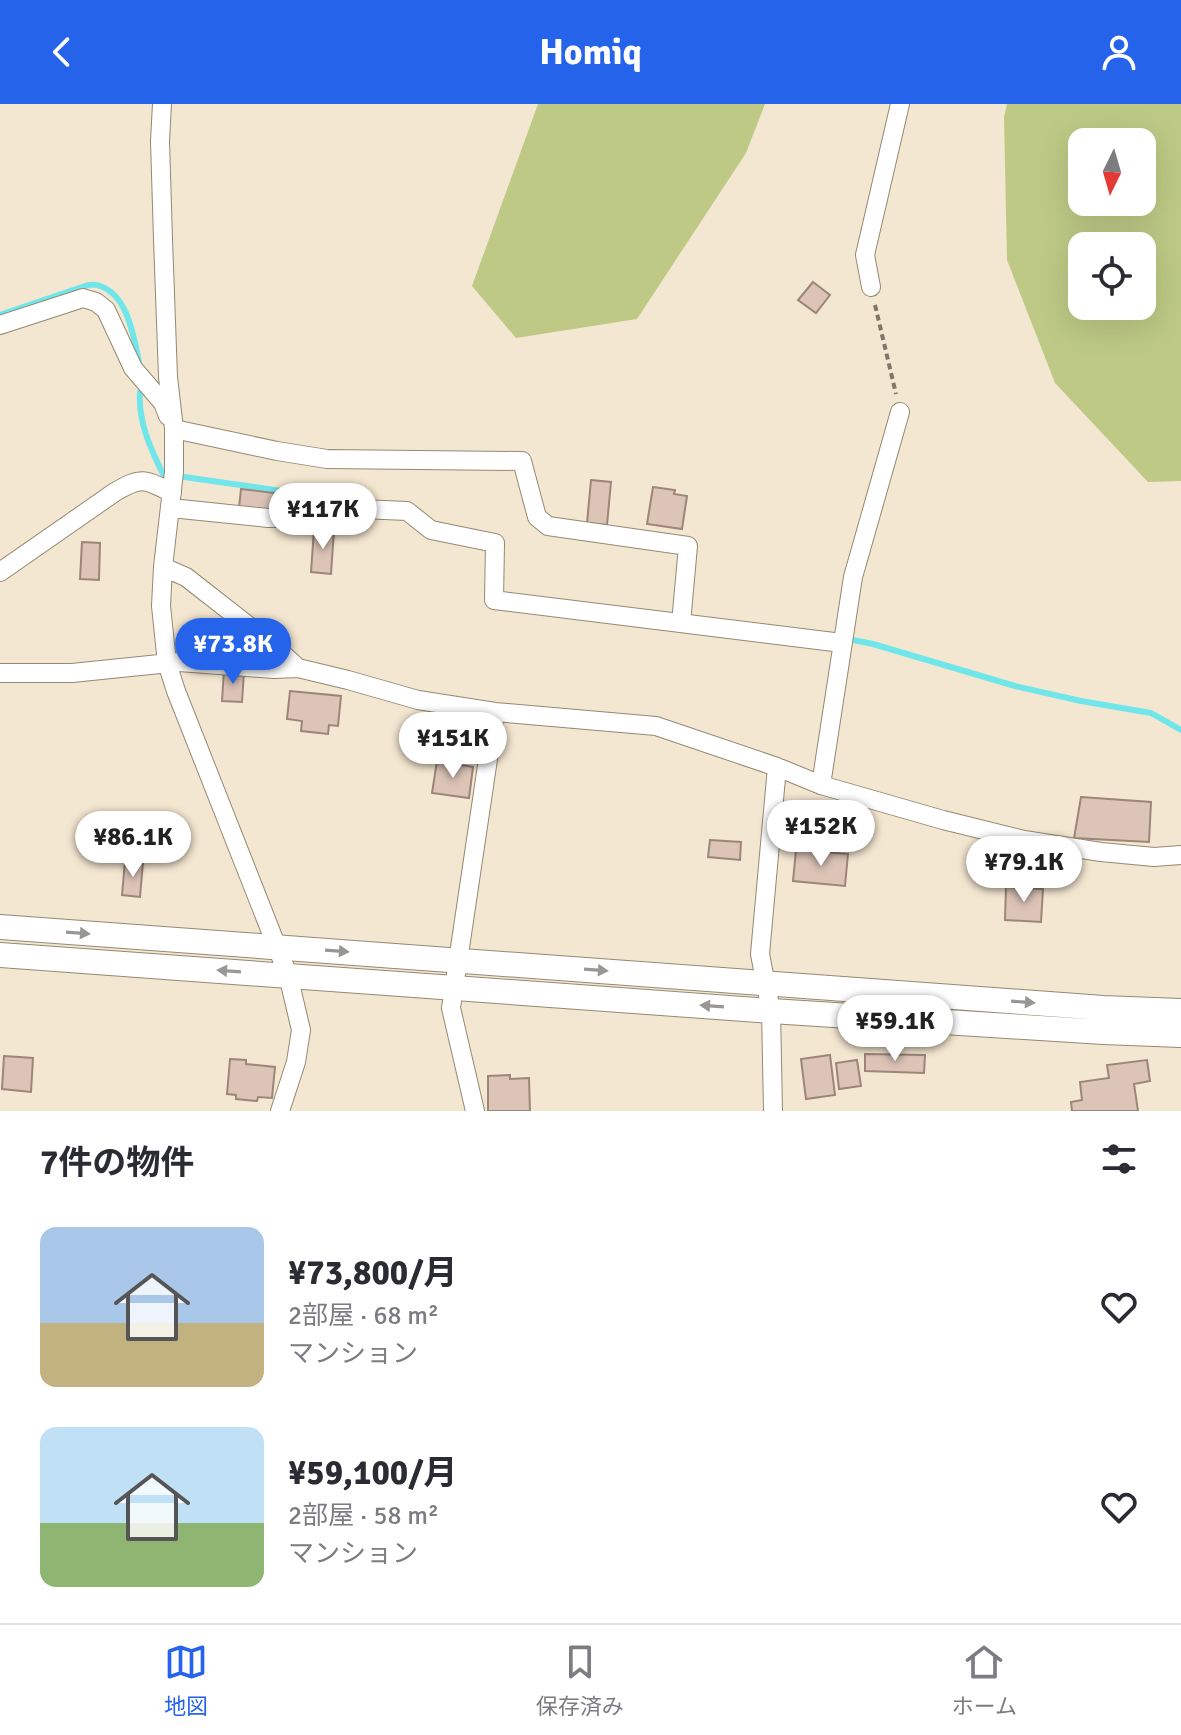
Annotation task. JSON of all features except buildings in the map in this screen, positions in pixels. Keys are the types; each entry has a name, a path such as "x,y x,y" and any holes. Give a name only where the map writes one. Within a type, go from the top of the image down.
{"street":[{"path":"162,104 160,141 168,377 174,429 173,489 161,606 167,663 288,975 301,1030 296,1062 280,1111"},
{"path":"871,287 865,255 900,104"},
{"path":"0,325 83,298 96,302 106,310 133,368 163,403 174,429"},
{"path":"821,785 853,577 900,412"},
{"path":"174,429 327,459 522,461 537,517 548,526 688,546 681,623"},
{"path":"0,572 133,481 151,482 268,518 323,517 361,509 407,511 431,530 495,543 494,600 842,643"},
{"path":"163,567 186,577 298,668"},
{"path":"0,673 72,673 167,663 298,668 418,700 495,712 656,726 821,785 1024,840 1101,852 1154,857 1181,855"},
{"path":"475,1111 451,1008 495,712"},
{"path":"773,1111 771,1011 760,954 777,767"},
{"path":"0,927 1103,1008 1181,1011"},
{"path":"0,955 771,1011 1181,1035"}],"path":[{"path":"871,287 900,412"}],"green space":[{"path":"538,104 765,104 746,153 637,319 516,338 472,286"},
{"path":"1007,104 1181,104 1181,481 1148,482 1055,383 1007,260 1004,117"}],"waterway":[{"path":"0,315 88,285 98,285 110,291 123,308 139,362"},
{"path":"140,392 143,424 163,474 345,500"},
{"path":"853,640 1015,686 1151,713 1181,730"}]}
